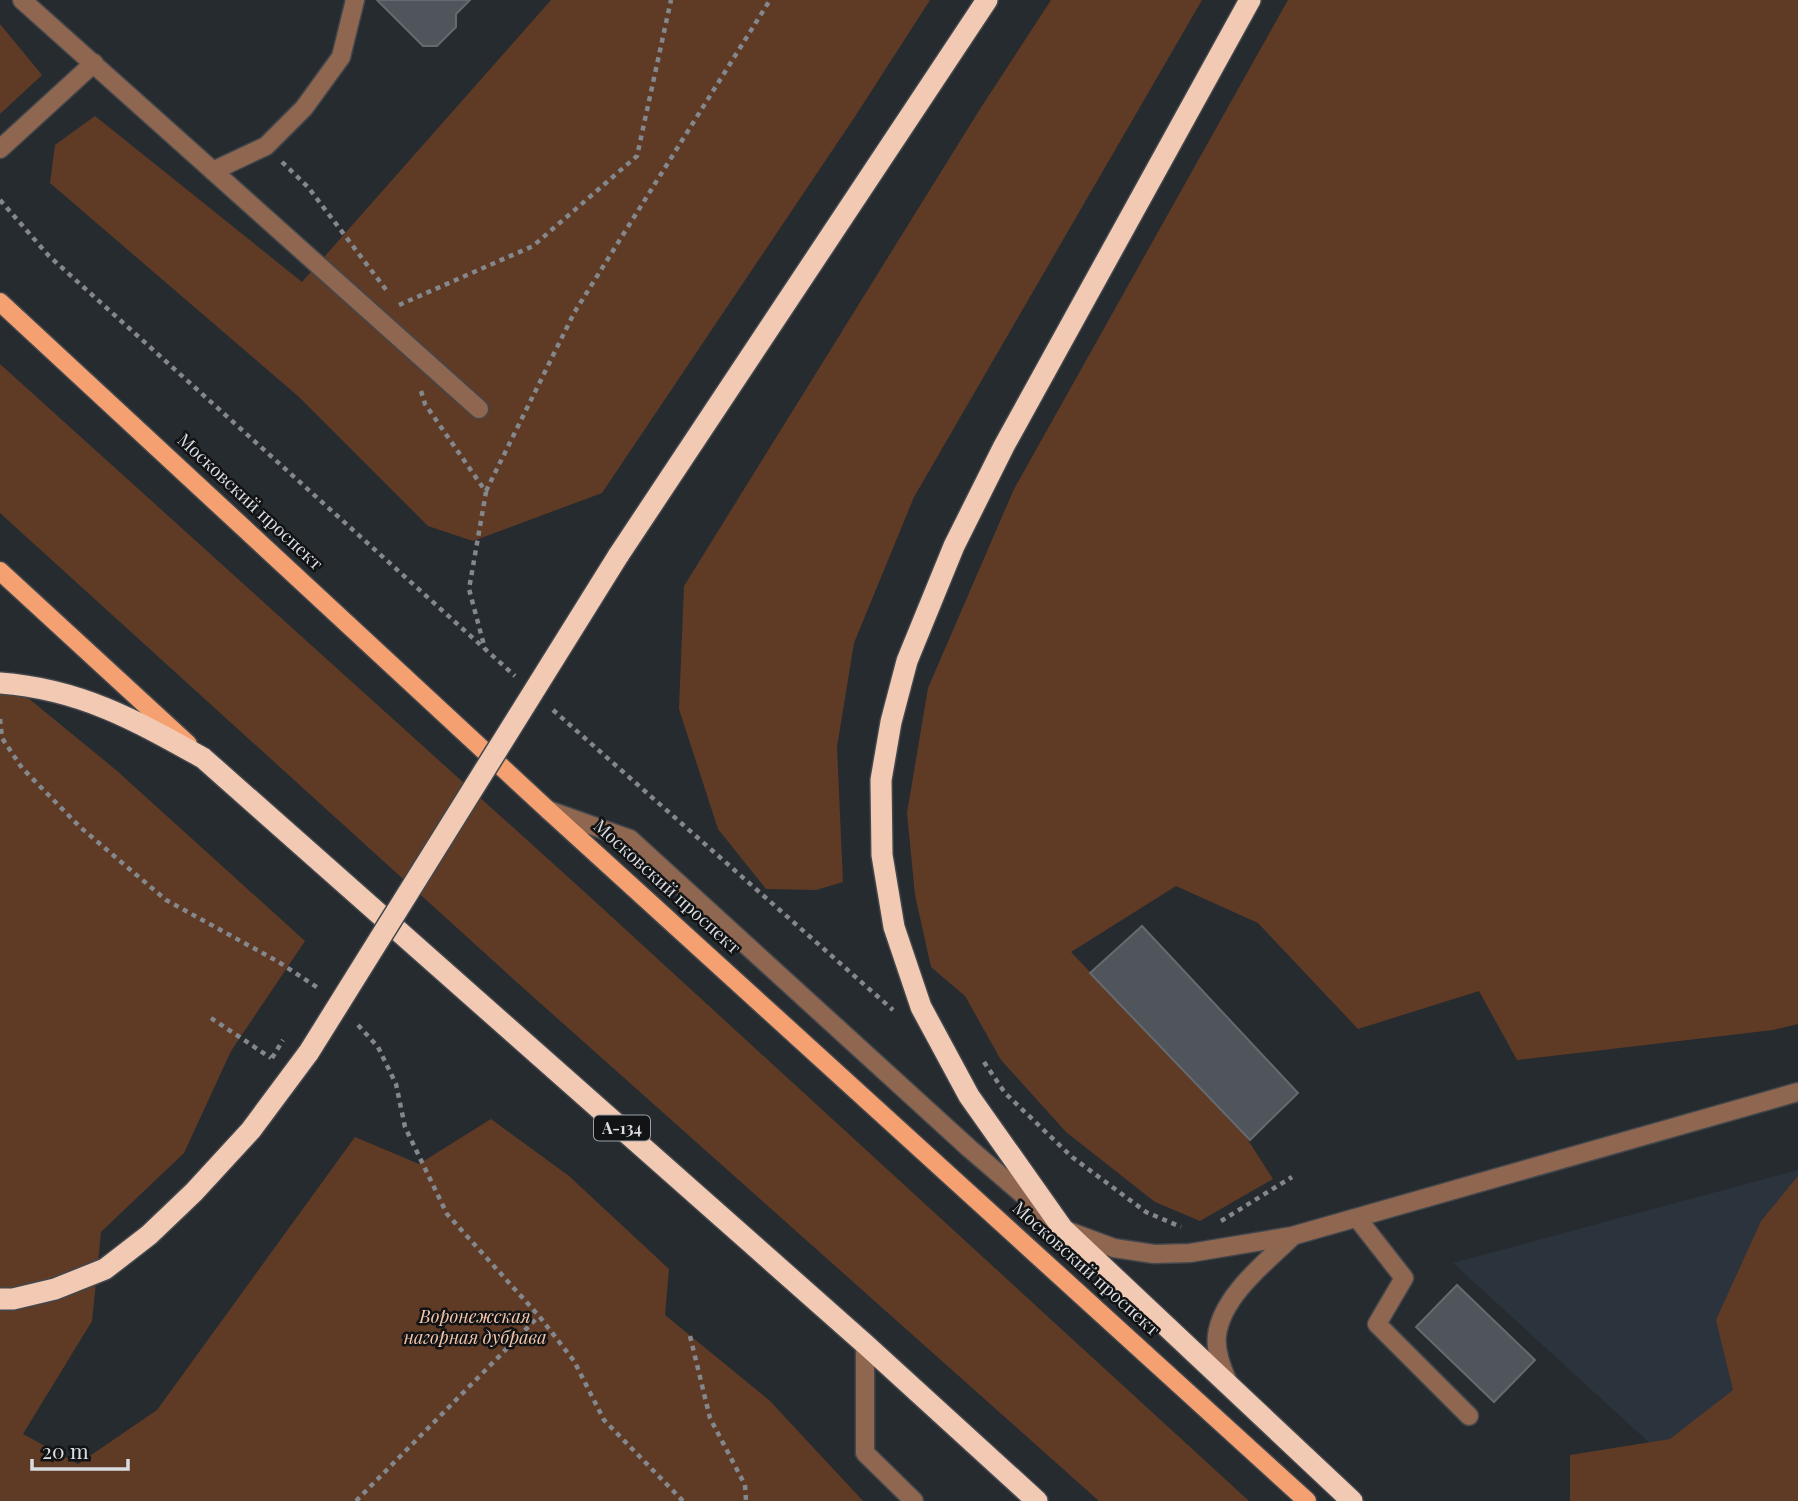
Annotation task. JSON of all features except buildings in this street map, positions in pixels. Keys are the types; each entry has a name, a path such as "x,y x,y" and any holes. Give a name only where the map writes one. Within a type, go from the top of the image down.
{"highway":[{"path":"0,1299 13,1299 55,1289 105,1269 149,1235 194,1192 251,1130 309,1052 618,556 987,0"},
{"path":"1250,0 1004,446 954,546 907,661 891,722 883,768 882,855 894,927 921,1007 969,1096 1063,1229 1352,1501"},
{"path":"0,683 35,686 84,698 141,723 203,758"},
{"name":"А-134","path":"203,758 865,1344 1037,1501"}],"main road":[{"name":"Московский проспект","path":"0,302 548,810 1307,1501"},
{"path":"0,571 203,758"}],"street":[{"path":"22,0 479,409"},
{"path":"213,171 266,146 304,108 341,57 355,0"},
{"path":"0,149 94,63"},
{"path":"548,810 630,839 970,1149 1063,1229 1114,1248 1154,1254 1190,1253 1292,1237 1798,1092"},
{"path":"1357,1217 1404,1278 1377,1324 1469,1416"},
{"path":"1229,1386 1220,1362 1217,1336 1224,1313 1245,1282 1292,1237"},
{"path":"865,1344 865,1453 914,1501"}],"path":[{"path":"486,492 425,404 398,305 533,246 637,156 671,0"},
{"path":"486,650 469,589 486,492 574,313 769,0"},
{"path":"266,146 308,187 390,294"},
{"path":"0,200 49,256 517,677"},
{"path":"547,705 897,1014"},
{"path":"211,1018 272,1058"},
{"path":"983,1061 1004,1093 1072,1157 1146,1212 1182,1227"},
{"path":"1211,1227 1292,1177"},
{"path":"356,1501 539,1316"},
{"path":"690,1336 710,1418 745,1485 746,1501"},
{"path":"604,1420 683,1501"}],"shaded area":[{"path":"1798,1170 1798,1501 1713,1501 1453,1263"}],"green space":[{"path":"551,0 930,0 602,493 473,541 428,526 299,397 50,183 55,145 95,116 302,282"},
{"path":"1051,0 1202,0 914,497 854,643 837,747 843,882 816,890 766,889 718,829 679,709 684,586 980,109"},
{"path":"1288,0 1798,0 1798,1024 1773,1030 1517,1060 1479,991 1358,1029 1258,923 1176,886 1071,952 1246,1137 1273,1179 1200,1221 1155,1202 1066,1132 1001,1060 965,996 931,967 915,895 907,813 928,688 1014,489"},
{"path":"0,24 42,75 0,114"},
{"path":"0,364 589,896 1249,1501 1099,1501 521,986 0,513"},
{"name":"Воронежская нагорная дубрава","path":"0,675 116,770 305,941 231,1051 184,1153 101,1232 92,1321 23,1434 78,1464 157,1410 355,1137 419,1164 491,1119 569,1176 669,1269 665,1315 770,1401 863,1501 0,1501"},
{"path":"1798,1176 1798,1501 1570,1501 1570,1455 1670,1439 1733,1390 1716,1320 1761,1221"}]}
